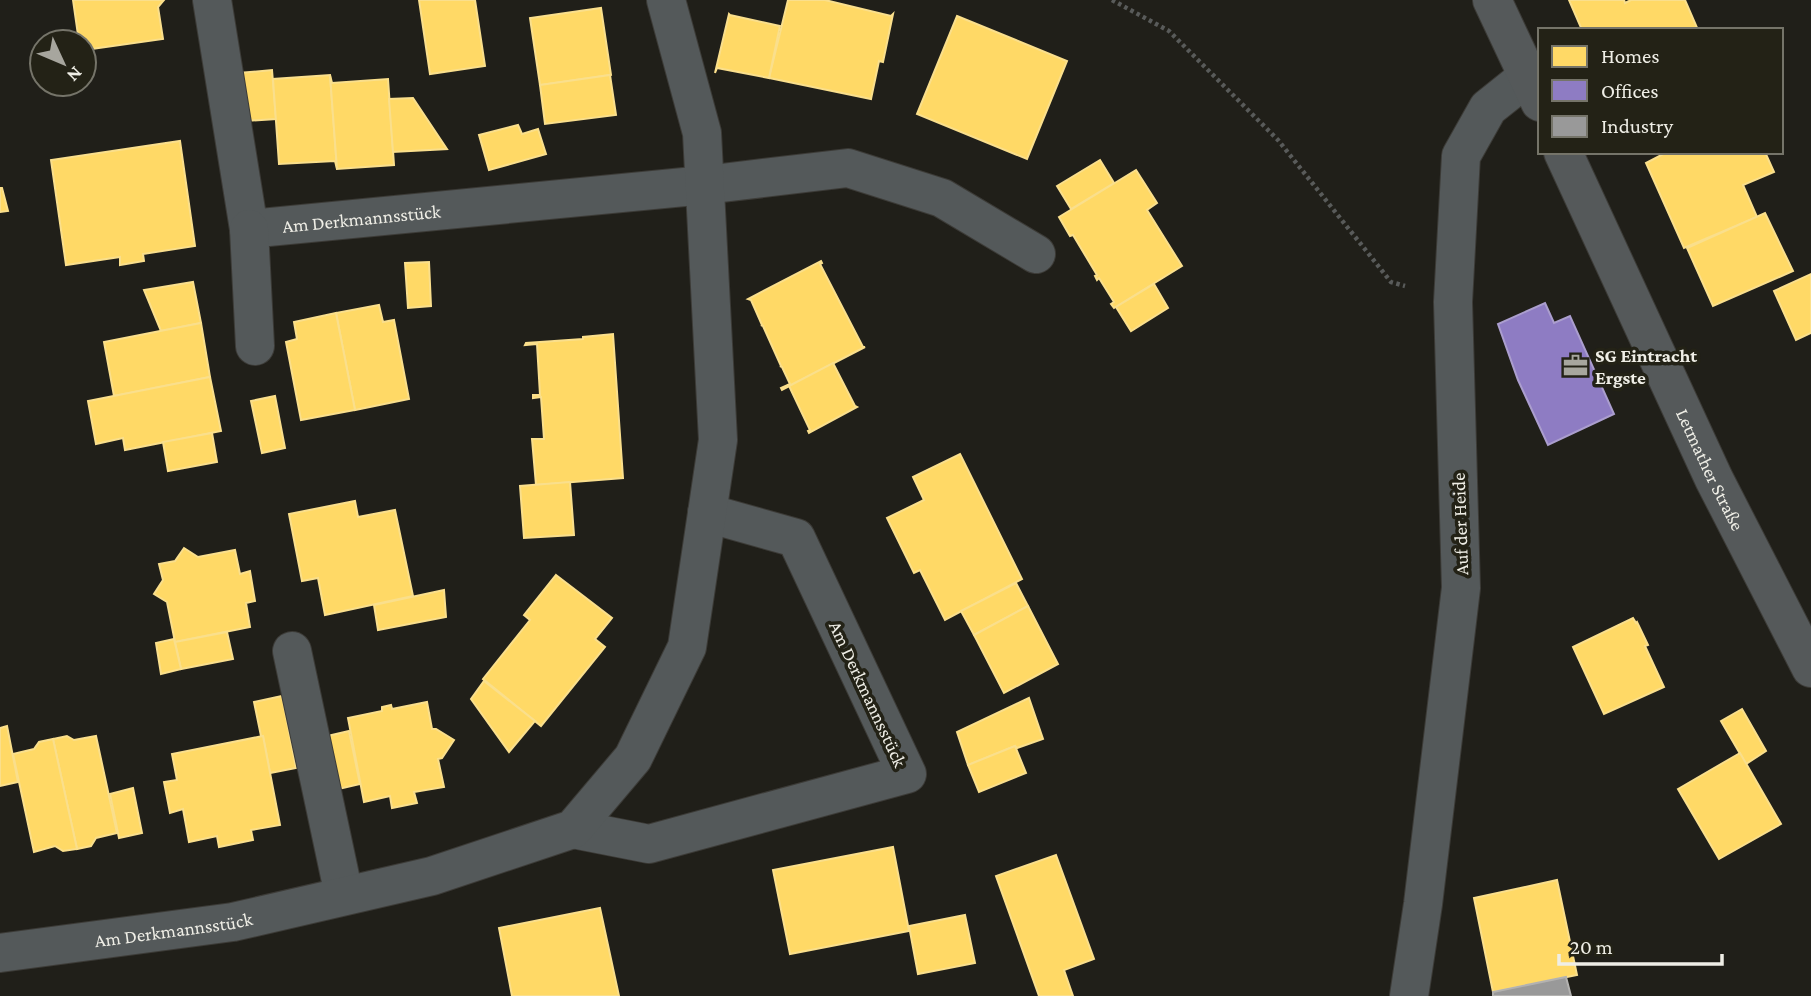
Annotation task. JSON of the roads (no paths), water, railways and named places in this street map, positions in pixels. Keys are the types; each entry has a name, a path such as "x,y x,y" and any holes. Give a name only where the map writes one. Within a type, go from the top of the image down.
{"main road":[{"path":"1492,0 1534,89"},
{"name":"Letmather Straße","path":"1564,154 1714,480 1811,668"}],"street":[{"path":"212,0 249,229 256,346"},
{"path":"573,829 633,758 687,647 718,440 702,133 666,0"},
{"name":"Auf der Heide","path":"1410,995 1461,588 1453,302 1461,156 1488,108 1534,89"},
{"name":"Am Derkmannsstück","path":"249,229 705,185 848,168 942,198 1035,254"},
{"name":"Am Derkmannsstück","path":"0,953 233,922 432,876 573,829 649,844 906,774 796,538 707,513"},
{"path":"292,651 344,895"}],"place":[{"name":"SG Eintracht Ergste","path":"1575,366"}]}
